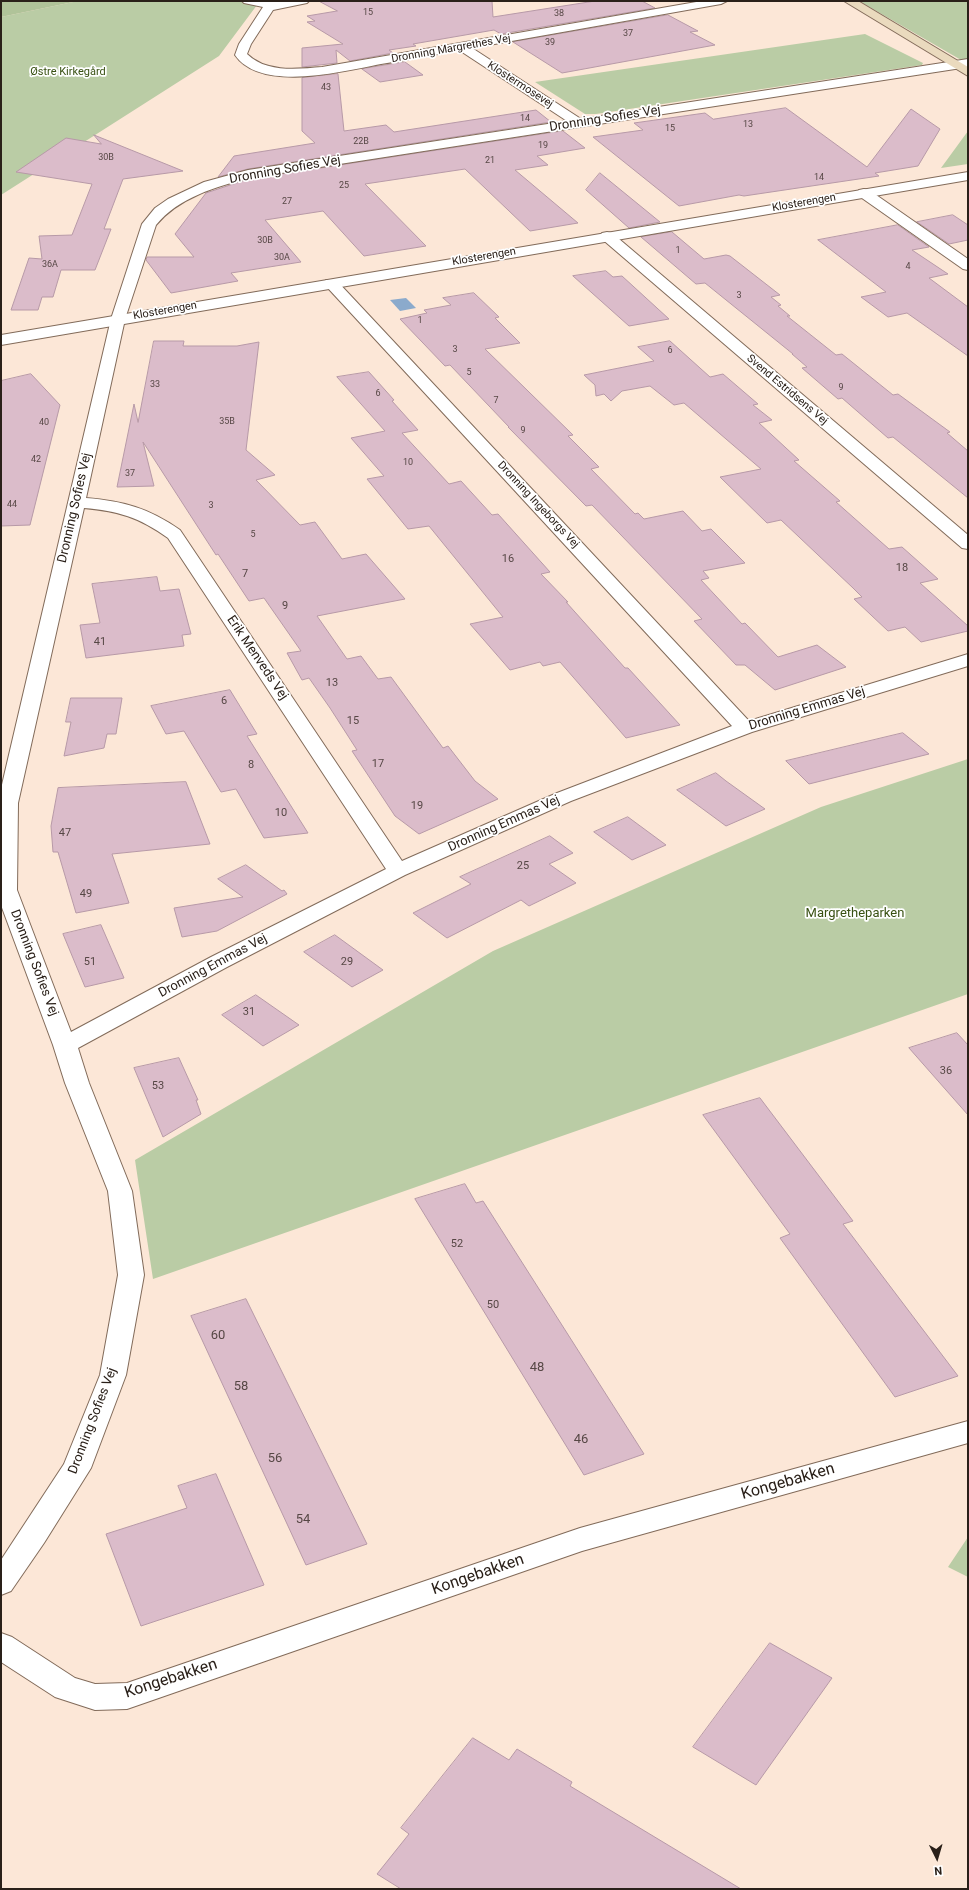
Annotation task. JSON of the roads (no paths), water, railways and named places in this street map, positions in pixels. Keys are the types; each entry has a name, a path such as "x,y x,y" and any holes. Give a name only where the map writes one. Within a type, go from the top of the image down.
{"main road":[{"path":"850,1 964,66"}],"street":[{"path":"248,1 271,4 303,1"},
{"name":"Dronning Margrethes Vej","path":"271,4 245,44 241,55 250,64 269,70 294,73 322,71 721,1"},
{"name":"Klostermosevej","path":"462,47 579,123"},
{"name":"Dronning Sofies Vej","path":"1,1583 77,1468 113,1376 131,1275 120,1191 77,1083 65,1045 6,890 6,882 8,803 118,319 149,224 160,211 173,202 209,184 248,174 964,66"},
{"name":"Klosterengen","path":"1,340 607,236 968,176"},
{"path":"864,193 968,266"},
{"name":"Svend Estridsens Vej","path":"607,236 968,544"},
{"name":"Dronning Ingeborgs Vej","path":"332,283 745,728"},
{"name":"Erik Menveds Vej","path":"76,502 114,506 139,512 161,524 174,534 398,871"},
{"name":"Dronning Emmas Vej","path":"65,1045 220,962 398,871 564,797 745,728 968,660"},
{"name":"Kongebakken","path":"1,1646 66,1688 95,1697 127,1696 580,1540 968,1432"}],"water":[{"path":"406,298 416,308 400,311 390,300"}],"park label":[{"name":"Østre Kirkegård","path":"68,72"},
{"name":"Margretheparken","path":"855,914"}]}
